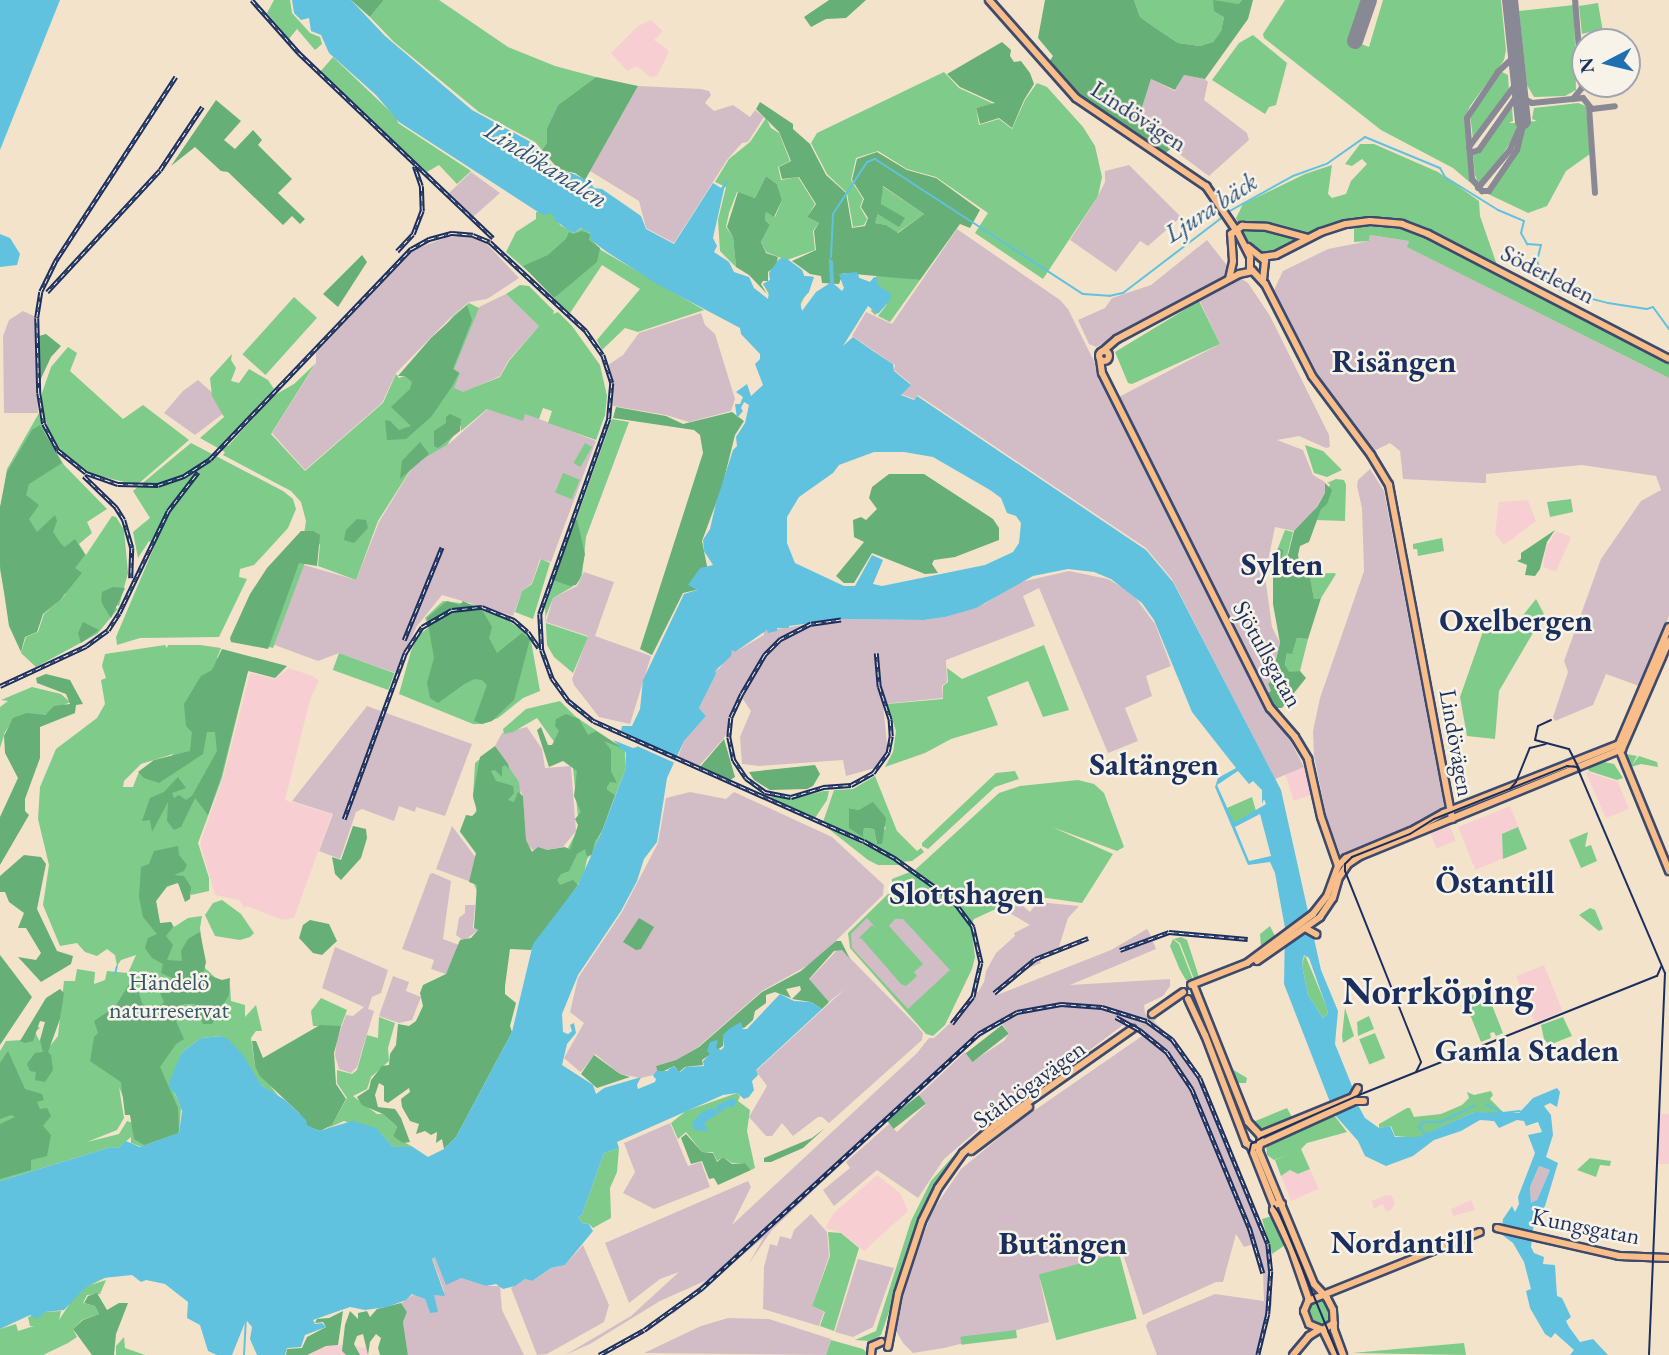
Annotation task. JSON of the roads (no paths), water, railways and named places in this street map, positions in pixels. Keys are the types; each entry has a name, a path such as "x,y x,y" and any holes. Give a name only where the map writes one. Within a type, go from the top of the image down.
{"main road":[{"name":"Lindövägen","path":"991,0 1086,107 1206,186 1228,212 1251,252 1260,256 1265,268 1265,284"},
{"name":"Söderleden","path":"1260,256 1276,255 1338,226 1370,221 1402,224 1428,234 1651,349 1669,361"},
{"path":"1227,280 1233,261 1231,234 1237,229 1254,225 1306,240"},
{"name":"Lindövägen","path":"1237,229 1252,267 1265,284 1326,397 1390,489 1452,819"},
{"name":"Söderleden","path":"1265,268 1276,255"},
{"path":"1227,280 1252,267 1260,256"},
{"path":"1252,267 1265,268"},
{"name":"Sjötullsgatan","path":"1227,280 1117,339 1105,356 1105,377 1270,708 1295,737 1308,759 1321,817 1339,864"},
{"name":"Söderleden","path":"1651,349 1669,361"},
{"path":"1311,925 1327,896 1339,864 1451,811 1618,748 1669,627"},
{"path":"1339,876 1356,858 1618,748 1627,741 1669,641"},
{"path":"1618,748 1669,871"},
{"path":"1154,1015 1208,981 1248,967 1284,938 1311,925 1331,902 1339,876 1339,864"},
{"path":"1196,991 1208,981"},
{"path":"1196,991 1185,987 1186,996 1210,1035 1250,1126 1258,1133 1258,1145 1280,1206 1314,1284 1330,1303 1335,1317 1333,1325 1343,1355"},
{"path":"1196,991 1210,1035 1207,1042 1246,1137 1262,1150 1280,1206 1277,1214 1308,1301 1304,1311 1307,1332 1293,1355"},
{"name":"Ståthögavägen","path":"871,1355 872,1346 885,1338 922,1222 949,1171 984,1133 1133,1030"},
{"path":"1354,1099 1358,1088"},
{"path":"1258,1145 1354,1099 1364,1101"},
{"path":"1246,1137 1329,1111"},
{"name":"Kungsgatan","path":"1497,1228 1619,1256 1669,1258"},
{"path":"1308,1301 1480,1232"},
{"path":"1330,1303 1336,1290"},
{"name":"Ståthögavägen","path":"887,1351 895,1305"},
{"path":"1306,1321 1322,1329 1335,1355"},
{"path":"1301,1344 1322,1329 1333,1325"},
{"path":"881,1342 887,1351"}],"water":[{"path":"0,0 60,0 0,150"},
{"name":"Lindökanalen","path":"292,0 351,0 385,36 472,110 529,141 545,156 556,173 563,171 574,174 590,182 594,188 602,189 641,216 646,229 674,244 713,183 721,188 730,176 724,189 713,238 717,246 714,252 729,262 734,272 749,277 754,288 768,299 769,291 763,284 770,280 769,273 779,259 786,258 802,270 804,276 814,277 809,292 800,302 802,311 816,292 830,283 829,258 833,261 834,284 842,291 844,288 839,274 857,272 859,278 870,282 874,277 877,278 877,285 891,294 890,300 878,314 868,306 843,346 853,337 893,364 894,371 911,385 901,395 914,400 917,396 1146,550 1173,582 1281,790 1321,970 1338,1011 1335,1044 1354,1091 1352,1094 1365,1118 1379,1128 1390,1126 1395,1137 1418,1137 1475,1112 1519,1113 1533,1098 1557,1088 1560,1092 1557,1107 1550,1103 1544,1106 1551,1115 1553,1135 1546,1157 1558,1163 1545,1206 1538,1217 1541,1223 1534,1222 1531,1247 1534,1253 1544,1257 1543,1264 1555,1265 1557,1296 1562,1298 1571,1317 1566,1321 1569,1327 1580,1342 1593,1339 1608,1355 1570,1355 1574,1350 1555,1333 1551,1338 1545,1334 1530,1308 1526,1291 1531,1289 1524,1262 1513,1243 1501,1234 1503,1219 1512,1206 1515,1212 1519,1204 1518,1197 1535,1153 1528,1135 1542,1132 1538,1122 1526,1126 1524,1121 1517,1120 1499,1128 1494,1121 1480,1120 1461,1131 1434,1140 1413,1156 1386,1166 1365,1156 1358,1141 1335,1115 1284,984 1285,928 1275,873 1270,862 1248,865 1215,787 1218,778 1236,768 1192,712 1154,620 1142,603 1111,579 1094,572 1068,569 1033,576 976,608 945,617 924,620 841,619 777,628 777,631 768,633 767,630 735,652 732,650 731,656 715,671 716,674 699,708 706,716 684,741 667,778 657,842 644,859 637,881 621,911 578,975 562,1014 563,1032 568,1034 572,1031 570,1025 574,1023 576,1033 567,1044 562,1065 593,1085 596,1094 604,1088 641,1077 638,1089 655,1082 653,1076 656,1071 667,1071 673,1066 680,1072 686,1067 704,1066 703,1061 710,1054 707,1051 710,1042 718,1040 716,1048 721,1050 724,1047 723,1035 729,1029 741,1022 743,1029 747,1029 780,994 794,1001 811,1002 822,1009 756,1070 758,1075 752,1081 754,1090 749,1097 744,1099 737,1093 723,1095 617,1142 619,1148 604,1153 582,1215 578,1217 583,1224 588,1223 593,1231 565,1265 551,1268 532,1281 525,1279 515,1286 503,1289 496,1284 486,1286 461,1278 446,1285 435,1257 432,1259 445,1296 434,1295 438,1312 430,1313 425,1299 412,1294 406,1300 387,1307 365,1310 350,1307 313,1320 315,1324 322,1323 326,1327 305,1335 301,1347 287,1348 285,1355 257,1355 250,1339 252,1327 246,1320 232,1355 217,1355 208,1351 200,1325 187,1318 188,1302 165,1284 146,1280 141,1282 132,1275 103,1278 86,1287 64,1310 45,1312 37,1319 30,1315 0,1329 0,1181 111,1147 118,1148 126,1141 140,1147 179,1133 182,1111 175,1093 169,1088 170,1080 182,1052 201,1038 222,1036 229,1040 243,1055 261,1085 285,1100 306,1120 307,1125 319,1131 352,1121 376,1128 393,1147 413,1147 428,1157 444,1149 456,1137 512,1032 533,944 578,885 602,831 626,768 626,753 613,740 637,747 639,739 621,731 622,726 632,726 640,709 643,680 684,594 697,590 688,585 700,568 713,565 704,551 703,540 710,529 733,450 737,446 736,437 745,423 749,405 744,402 741,408 743,411 737,418 735,404 740,404 743,397 736,392 747,384 751,396 763,385 755,364 760,359 760,354 741,334 740,328 657,284 591,240 590,233 581,228 574,233 568,230 556,221 551,213 545,215 538,212 399,122 376,95 329,53 321,35 311,31 309,18 301,20 294,13","holes":["874,452 904,452 933,457 1001,498 1007,513 1016,516 1021,523 1019,543 1013,552 985,565 882,586 873,584 883,560 872,555 855,586 844,586 795,563 787,543 787,517 799,497 833,473 839,465","1238,771 1249,784 1253,781 1262,790 1262,804 1264,799 1266,804 1234,823 1217,785","1260,814 1271,856 1249,861 1235,827","1304,955 1309,958 1325,1003 1328,1013 1323,1018 1308,995 1302,965","1539,1166 1550,1170 1537,1200 1531,1203 1530,1187"]},
{"path":"0,234 10,238 20,254 17,265 0,267"},
{"path":"733,1098 737,1101 733,1108 729,1106 704,1123 708,1131 694,1130 692,1123 702,1112 711,1108 717,1111 716,1106"}],"waterway":[{"name":"Ljura bäck","path":"1228,212 1293,176 1328,163 1365,137 1440,168 1445,177 1498,210 1524,221 1521,233 1527,244 1541,245 1537,261 1542,275 1561,291 1608,303 1647,309 1653,307 1669,329"},
{"name":"Ljura bäck","path":"831,257 833,214 867,162 875,159 1083,294 1109,296 1123,293 1224,216"},
{"path":"115,974 117,966"},
{"path":"1486,1104 1503,1113 1520,1111"},
{"path":"1425,1134 1419,1127 1423,1122 1441,1122 1474,1106"},
{"path":"244,1355 246,1318"}],"tunnel":[{"path":"1135,1031 1156,1016"}],"tram line":[{"path":"1551,720 1538,726 1535,740 1569,749 1580,771"},
{"path":"1510,789 1516,782 1530,748 1546,744"},
{"path":"1416,1072 1421,1062 1345,871 1345,864 1352,857 1410,834 1434,819 1567,766 1577,767 1665,973 1649,1355"},
{"path":"1249,1153 1251,1144 1261,1138 1364,1093 1657,976 1661,967"},
{"path":"1274,1206 1280,1214 1338,1355"}],"railway":[{"path":"252,0 299,53 493,238"},
{"path":"176,77 56,261 41,292 37,318 39,393 44,424 58,450 86,473 118,484 158,485 184,476 210,459 411,249 429,239 452,233 473,235 490,242 586,331 603,355 612,383 609,419 540,614 542,650 552,678 569,701 594,721 864,841 896,859 953,900 973,927 981,963 973,997 952,1024"},
{"path":"47,292 160,170 202,107"},
{"path":"397,251 413,234 422,211 421,186 414,166"},
{"path":"0,686 86,646 108,630 119,613 168,511 198,472"},
{"path":"84,476 116,507 124,520 132,548 131,578"},
{"path":"404,640 442,547"},
{"path":"344,819 405,653 422,627 452,610 482,607 514,620 528,632 539,648"},
{"path":"841,620 811,624 781,639 765,655 731,718 729,737 734,760 746,778 765,792 791,797 823,787 851,785 873,773 888,752 891,736 890,720 879,687 876,653"},
{"path":"1120,950 1169,932 1248,939"},
{"path":"994,993 1035,959 1088,938"},
{"path":"599,1355 644,1330 702,1288 978,1034 1017,1012 1061,1004 1102,1007 1147,1021 1172,1039 1200,1078 1268,1244 1271,1271 1268,1314 1258,1355"},
{"path":"1116,1017 1141,1031 1167,1052 1192,1089 1250,1229 1263,1273"}],"district":[{"name":"Risängen","path":"1394,361"},
{"name":"Sylten","path":"1282,564"},
{"name":"Oxelbergen","path":"1516,620"},
{"name":"Saltängen","path":"1154,764"},
{"name":"Östantill","path":"1495,882"},
{"name":"Slottshagen","path":"967,893"},
{"name":"Norrköping","path":"1438,991"},
{"name":"Gamla Staden","path":"1527,1050"},
{"name":"Nordantill","path":"1402,1242"},
{"name":"Butängen","path":"1063,1243"}],"park label":[{"name":"Händelö naturreservat","path":"169,996"}]}
